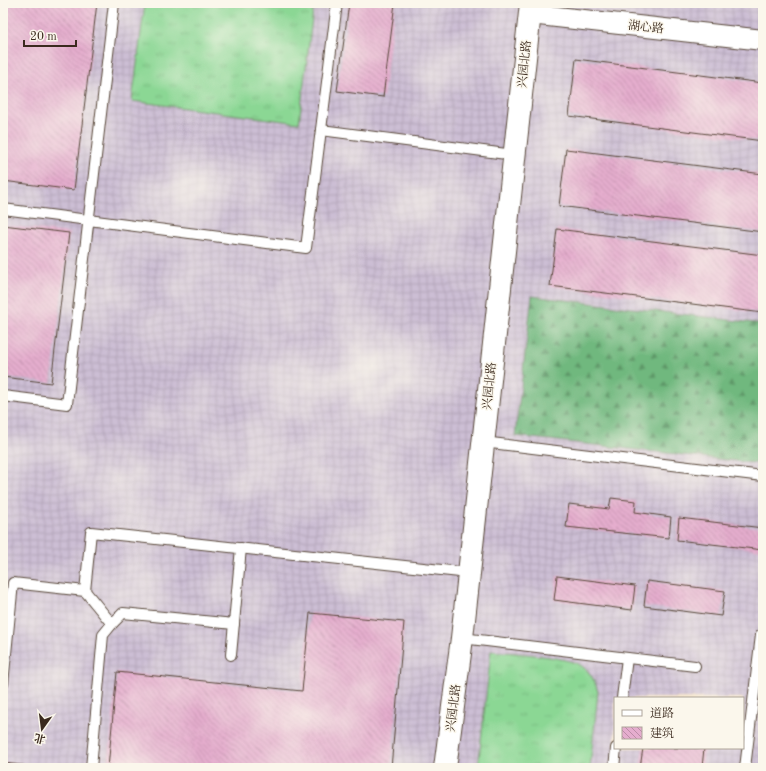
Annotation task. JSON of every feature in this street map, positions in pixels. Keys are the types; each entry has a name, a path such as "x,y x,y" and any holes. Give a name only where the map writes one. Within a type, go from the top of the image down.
{"main road":[{"name":"兴园北路","path":"445,768 462,638 531,9"}],"street":[{"name":"湖心路","path":"531,9 763,40"}],"lane":[{"path":"3,396 66,404 114,3"},
{"path":"3,209 306,248 337,3"},
{"path":"321,130 514,155"},
{"path":"483,442 763,475"},
{"path":"85,591 91,532 468,573"},
{"path":"231,655 241,548"},
{"path":"3,684 13,583 85,591 112,624"},
{"path":"91,768 104,635 112,624 124,613 234,624"},
{"path":"745,768 761,635 763,635"},
{"path":"462,638 695,666"},
{"path":"622,697 627,658"},
{"path":"614,768 616,749"}],"shaded area":[{"path":"3,3 763,3 763,768 3,768"}],"green space":[{"path":"145,3 314,3 299,123 132,101"},
{"path":"532,296 763,324 763,464 515,436"},
{"path":"491,651 552,657 582,666 588,671 598,692 590,768 478,768"}],"building":[{"path":"3,3 97,3 74,190 3,181"},
{"path":"349,3 395,3 383,97 337,91"},
{"path":"576,59 763,83 763,141 569,116"},
{"path":"566,149 763,174 763,232 559,206"},
{"path":"3,225 69,233 51,383 3,377"},
{"path":"557,229 763,255 763,313 550,286"},
{"path":"611,498 636,501 635,512 671,517 669,538 566,527 569,504 609,509"},
{"path":"679,518 763,528 763,550 677,540"},
{"path":"557,576 635,586 632,610 554,600"},
{"path":"647,581 725,591 721,616 644,606"},
{"path":"310,613 404,622 391,768 108,768 117,672 302,691"},
{"path":"643,749 704,749 702,768 640,768"},
{"path":"3,763 30,766 29,768 3,768"}]}
